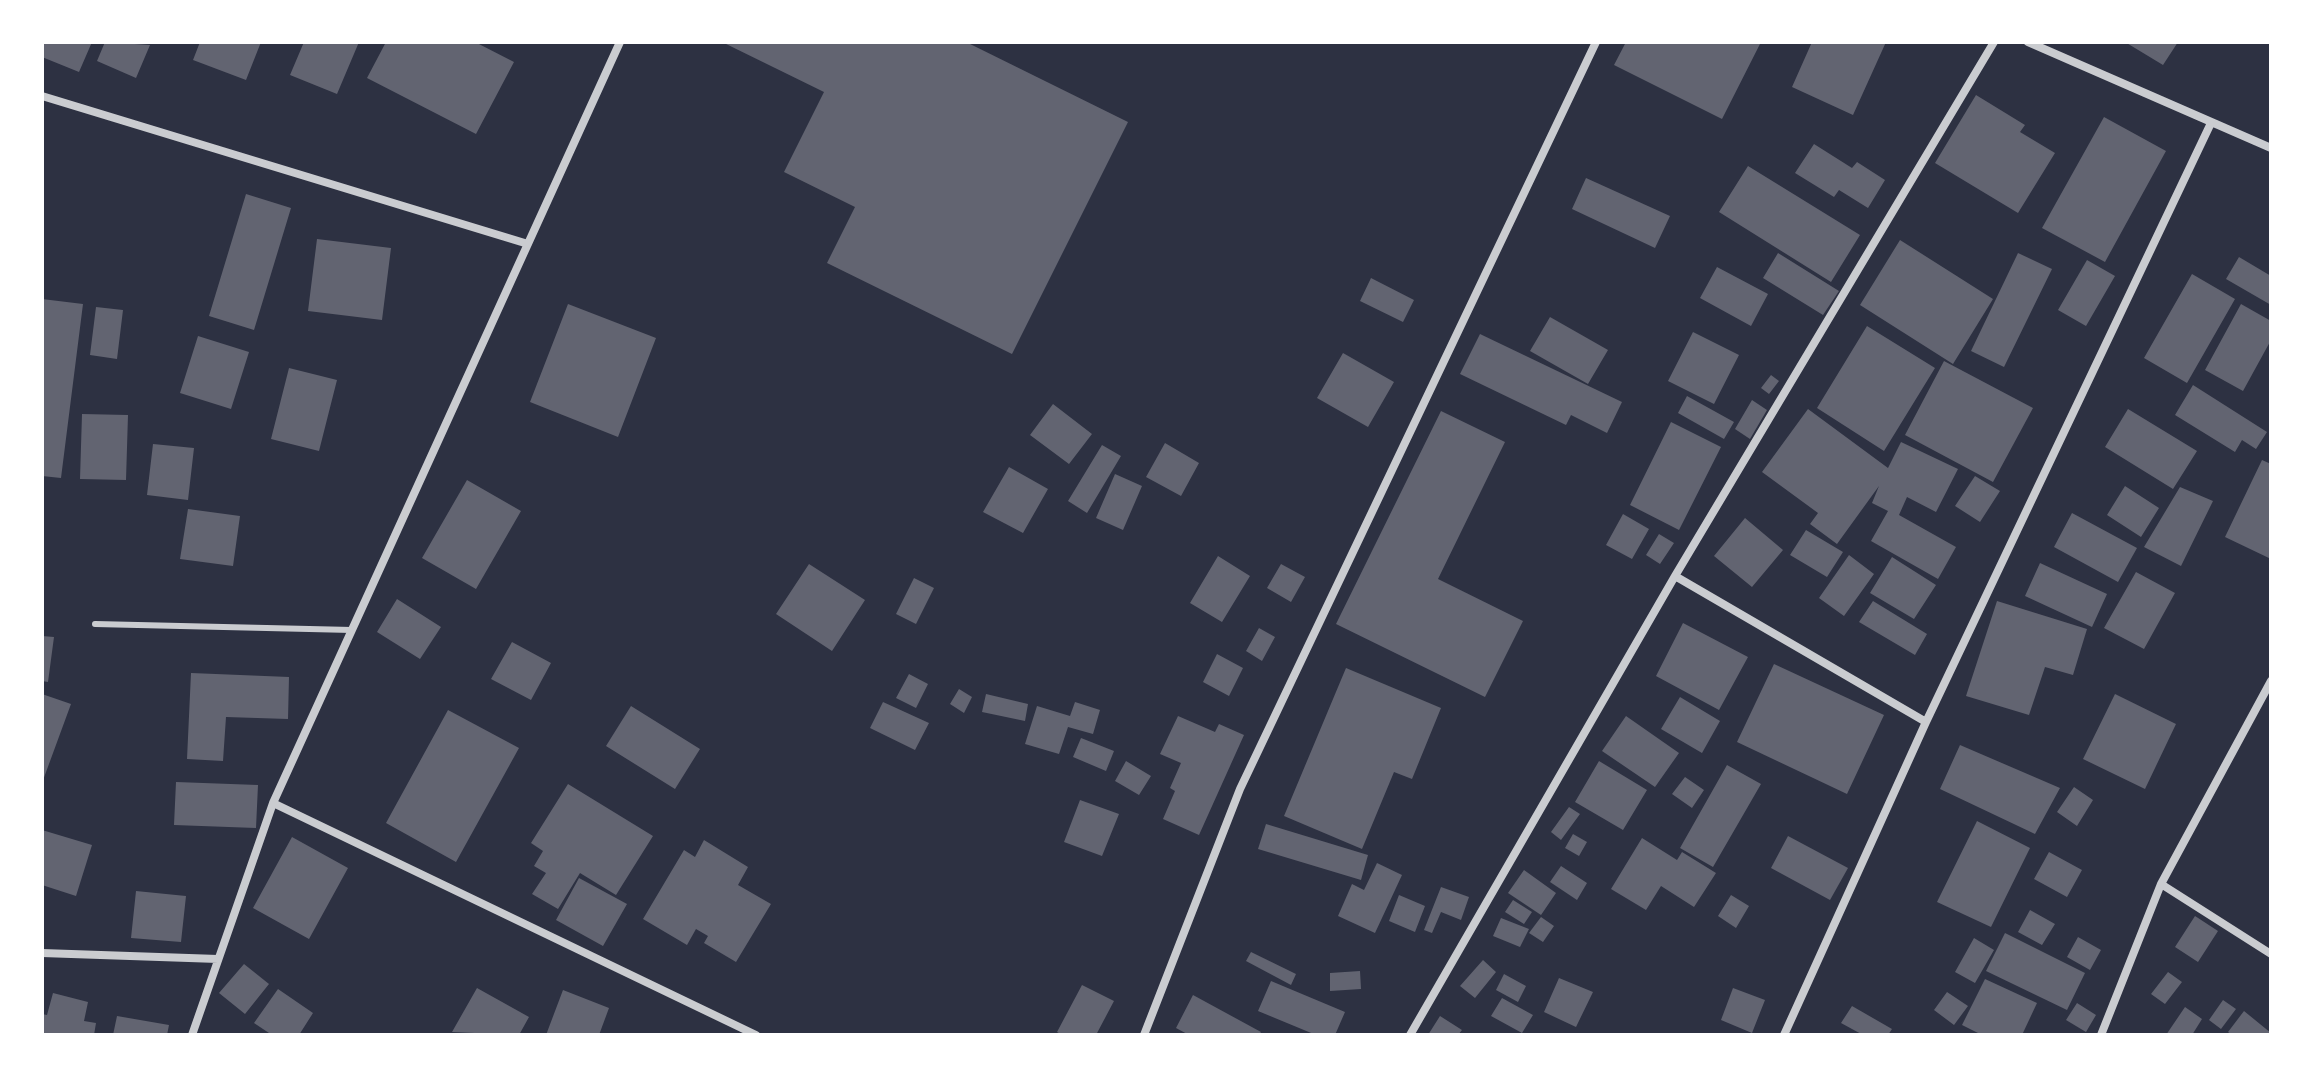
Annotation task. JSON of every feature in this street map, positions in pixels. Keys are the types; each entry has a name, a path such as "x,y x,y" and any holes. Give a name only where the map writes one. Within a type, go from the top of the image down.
{"street":[{"path":"192,1035 273,803 620,42"},
{"path":"1144,1035 1240,789 1596,42"},
{"path":"1410,1035 1675,576 1994,42"},
{"path":"2028,42 2271,148"},
{"path":"42,96 528,244"},
{"path":"1784,1035 1926,722 2211,123"},
{"path":"1675,576 1926,722"},
{"path":"2101,1035 2161,884 2271,681"},
{"path":"273,803 756,1035"},
{"path":"2161,884 2271,954"},
{"path":"42,953 218,959"}],"lane":[{"path":"95,624 352,630"}],"building":[{"path":"42,42 92,42 79,72 42,57"},
{"path":"105,42 150,45 136,78 97,61"},
{"path":"200,42 261,42 246,80 193,60"},
{"path":"304,42 359,42 337,94 290,75"},
{"path":"386,42 475,42 514,62 476,134 367,78"},
{"path":"722,42 966,42 1128,122 1012,354 827,263 855,207 784,172 824,92"},
{"path":"1626,42 1761,42 1722,119 1614,65"},
{"path":"1812,42 1886,42 1853,115 1792,87"},
{"path":"2125,42 2178,42 2163,65"},
{"path":"1976,95 2025,125 2020,132 2055,153 2018,213 1935,163"},
{"path":"2104,117 2166,151 2105,262 2042,228"},
{"path":"1814,144 1852,168 1857,162 1885,180 1868,208 1839,190 1834,197 1795,173"},
{"path":"1748,166 1860,235 1831,282 1719,212"},
{"path":"1586,178 1670,216 1655,248 1572,209"},
{"path":"246,194 291,208 254,330 209,316"},
{"path":"317,239 391,248 382,320 308,311"},
{"path":"1900,240 1993,299 1953,364 1860,305"},
{"path":"1778,253 1839,291 1823,315 1763,278"},
{"path":"2018,253 2052,269 2004,367 1971,351"},
{"path":"2239,257 2271,276 2271,305 2226,279"},
{"path":"2087,260 2115,276 2086,326 2058,310"},
{"path":"1717,267 1768,294 1751,326 1700,298"},
{"path":"2192,274 2235,299 2187,383 2144,358"},
{"path":"1371,278 1414,300 1403,322 1360,301"},
{"path":"42,299 83,304 61,478 42,476"},
{"path":"568,304 656,338 618,437 530,402"},
{"path":"2241,304 2271,321 2271,340 2243,391 2205,370"},
{"path":"96,307 123,310 117,359 90,355"},
{"path":"1550,317 1608,350 1588,384 1530,351"},
{"path":"1867,326 1935,368 1884,451 1817,408"},
{"path":"1693,332 1739,355 1714,404 1668,381"},
{"path":"1480,334 1622,402 1607,433 1571,415 1566,425 1460,374"},
{"path":"198,336 249,352 231,409 180,393"},
{"path":"1343,353 1394,382 1368,427 1317,398"},
{"path":"1944,361 2033,408 1993,482 1905,435"},
{"path":"289,368 337,380 319,451 271,439"},
{"path":"1771,375 1779,381 1769,394 1761,388"},
{"path":"2193,385 2267,432 2256,449 2242,440 2235,452 2175,415"},
{"path":"1687,396 1734,422 1724,439 1678,413"},
{"path":"1752,400 1767,410 1750,439 1735,429"},
{"path":"1053,404 1092,434 1069,464 1030,435"},
{"path":"1808,409 1888,468 1901,442 1958,469 1936,512 1907,497 1899,515 1956,547 1938,579 1871,541 1888,511 1872,503 1879,486 1837,544 1810,524 1818,513 1762,472"},
{"path":"2128,409 2197,451 2173,489 2105,447"},
{"path":"1441,411 1505,442 1438,579 1523,621 1485,697 1336,624"},
{"path":"82,414 128,415 126,480 80,479"},
{"path":"1671,422 1721,447 1679,530 1630,505"},
{"path":"1165,443 1199,463 1181,496 1146,477"},
{"path":"153,444 194,448 188,500 147,495"},
{"path":"1102,445 1121,456 1087,513 1068,501"},
{"path":"2262,460 2271,464 2271,559 2225,537"},
{"path":"1009,467 1048,489 1023,533 983,512"},
{"path":"1115,474 1142,486 1123,530 1096,518"},
{"path":"1975,476 2000,491 1980,522 1955,506"},
{"path":"467,480 521,511 476,589 422,558"},
{"path":"2125,486 2159,508 2141,537 2107,515"},
{"path":"2180,487 2213,501 2181,566 2144,547"},
{"path":"188,509 240,516 233,566 180,559"},
{"path":"2072,513 2137,548 2118,582 2054,547"},
{"path":"1623,514 1649,529 1632,559 1606,545"},
{"path":"1745,518 1783,550 1752,587 1714,556"},
{"path":"1806,530 1843,552 1827,577 1790,555"},
{"path":"1659,534 1674,543 1660,564 1646,555"},
{"path":"1849,555 1874,574 1844,616 1819,598"},
{"path":"1218,556 1250,576 1222,622 1190,603"},
{"path":"1892,557 1936,585 1914,619 1870,593"},
{"path":"2040,563 2107,594 2092,627 2025,596"},
{"path":"809,564 865,600 832,651 776,614"},
{"path":"1281,564 1305,577 1291,602 1267,588"},
{"path":"2136,572 2175,593 2144,649 2104,628"},
{"path":"914,578 934,588 916,624 896,614"},
{"path":"397,599 441,627 420,659 377,632"},
{"path":"1873,601 1927,634 1915,655 1859,622"},
{"path":"1997,601 2087,629 2073,675 2045,667 2029,715 1966,696"},
{"path":"1683,623 1748,657 1719,710 1656,676"},
{"path":"1259,628 1275,637 1262,661 1246,651"},
{"path":"42,636 54,637 48,682 42,681"},
{"path":"512,642 551,663 531,700 491,679"},
{"path":"1217,654 1243,668 1229,696 1203,682"},
{"path":"1774,664 1884,715 1847,794 1737,742"},
{"path":"1346,668 1441,708 1412,779 1394,772 1362,849 1284,816"},
{"path":"191,673 289,677 288,719 226,717 223,761 187,759"},
{"path":"909,674 928,684 916,708 896,698"},
{"path":"959,689 972,697 964,713 950,704"},
{"path":"42,694 71,704 42,783"},
{"path":"986,694 1028,704 1025,721 982,712"},
{"path":"2115,694 2176,724 2145,789 2083,759"},
{"path":"1680,697 1720,721 1702,753 1661,729"},
{"path":"883,702 929,723 915,750 870,728"},
{"path":"1075,702 1100,710 1093,734 1068,727 1059,754 1025,744 1037,706 1070,716"},
{"path":"631,706 700,749 675,789 606,746"},
{"path":"448,710 519,748 456,862 386,823"},
{"path":"1178,716 1215,732 1219,724 1244,735 1199,835 1163,819 1175,791 1170,788 1181,763 1160,754"},
{"path":"1626,716 1679,753 1655,787 1602,751"},
{"path":"1081,738 1114,751 1106,771 1073,757"},
{"path":"1960,745 2060,788 2035,834 1940,789"},
{"path":"1126,761 1151,776 1139,795 1115,781"},
{"path":"1599,761 1647,790 1623,830 1575,802"},
{"path":"1727,765 1761,784 1713,867 1680,848"},
{"path":"1685,777 1704,790 1692,808 1672,794"},
{"path":"176,782 258,785 256,828 174,825"},
{"path":"568,784 653,836 616,895 580,873 558,909 532,894 546,873 534,866 543,851 531,843"},
{"path":"2074,787 2093,800 2077,826 2057,812"},
{"path":"1080,800 1119,814 1102,856 1064,842"},
{"path":"1569,807 1580,814 1561,840 1551,832"},
{"path":"1977,821 2030,848 1991,927 1937,902"},
{"path":"1266,824 1368,855 1361,880 1258,849"},
{"path":"42,830 92,845 76,896 42,885"},
{"path":"1573,834 1587,842 1579,856 1565,848"},
{"path":"1788,836 1848,868 1830,900 1771,868"},
{"path":"292,837 348,868 309,939 253,908"},
{"path":"1642,838 1677,860 1682,852 1716,873 1694,907 1661,886 1646,910 1611,889"},
{"path":"704,840 748,867 738,885 771,904 736,962 704,943 708,936 696,929 687,945 643,919 684,850 695,857"},
{"path":"2049,852 2082,870 2067,897 2034,879"},
{"path":"1377,863 1402,875 1375,933 1338,916 1352,884 1364,890"},
{"path":"1561,866 1587,883 1577,900 1550,882"},
{"path":"1524,870 1556,893 1541,915 1508,893"},
{"path":"579,878 627,904 603,946 556,920"},
{"path":"1441,887 1469,897 1461,920 1441,912 1432,933 1424,930"},
{"path":"136,891 186,896 181,942 131,938"},
{"path":"1399,895 1425,906 1415,932 1389,921"},
{"path":"1731,895 1749,906 1736,928 1718,916"},
{"path":"1513,900 1532,912 1524,924 1505,912"},
{"path":"2030,910 2055,924 2042,945 2018,932"},
{"path":"2195,916 2218,931 2198,962 2175,947"},
{"path":"1541,917 1554,926 1543,942 1529,933"},
{"path":"1501,918 1529,929 1520,947 1493,936"},
{"path":"2005,933 2085,973 2067,1010 1986,971"},
{"path":"2078,937 2101,950 2090,970 2067,957"},
{"path":"1974,938 1994,950 1975,983 1955,972"},
{"path":"1251,952 1296,974 1291,985 1246,961"},
{"path":"1483,960 1496,972 1475,998 1460,986"},
{"path":"244,964 269,984 245,1014 219,993"},
{"path":"1360,971 1361,989 1330,991 1330,973"},
{"path":"2168,972 2182,982 2165,1004 2151,994"},
{"path":"1504,974 1526,986 1518,1002 1496,990"},
{"path":"1559,978 1593,992 1576,1027 1544,1012"},
{"path":"1985,979 2037,1003 2022,1035 1982,1035 1962,1025"},
{"path":"1271,981 1345,1012 1335,1035 1316,1035 1258,1011"},
{"path":"1082,985 1114,1001 1096,1035 1062,1035 1057,1032"},
{"path":"477,988 529,1017 519,1035 452,1032"},
{"path":"1733,988 1765,1000 1752,1033 1721,1020"},
{"path":"278,989 313,1013 299,1035 272,1035 254,1023"},
{"path":"563,990 609,1008 599,1035 546,1035"},
{"path":"1947,992 1968,1006 1954,1025 1934,1010"},
{"path":"53,993 88,1002 84,1021 96,1023 94,1035 42,1035 42,1014 47,1015"},
{"path":"1193,995 1261,1032 1259,1035 1189,1035 1176,1028"},
{"path":"1502,998 1533,1015 1522,1033 1491,1016"},
{"path":"2223,1000 2236,1009 2221,1029 2209,1020"},
{"path":"2077,1003 2096,1015 2086,1032 2066,1020"},
{"path":"1852,1006 1892,1029 1888,1035 1863,1035 1841,1023"},
{"path":"2185,1007 2202,1019 2192,1035 2166,1035"},
{"path":"2244,1011 2271,1035 2232,1035 2228,1032"},
{"path":"117,1016 169,1025 167,1035 113,1035"},
{"path":"1440,1016 1462,1030 1458,1035 1428,1035"}]}
